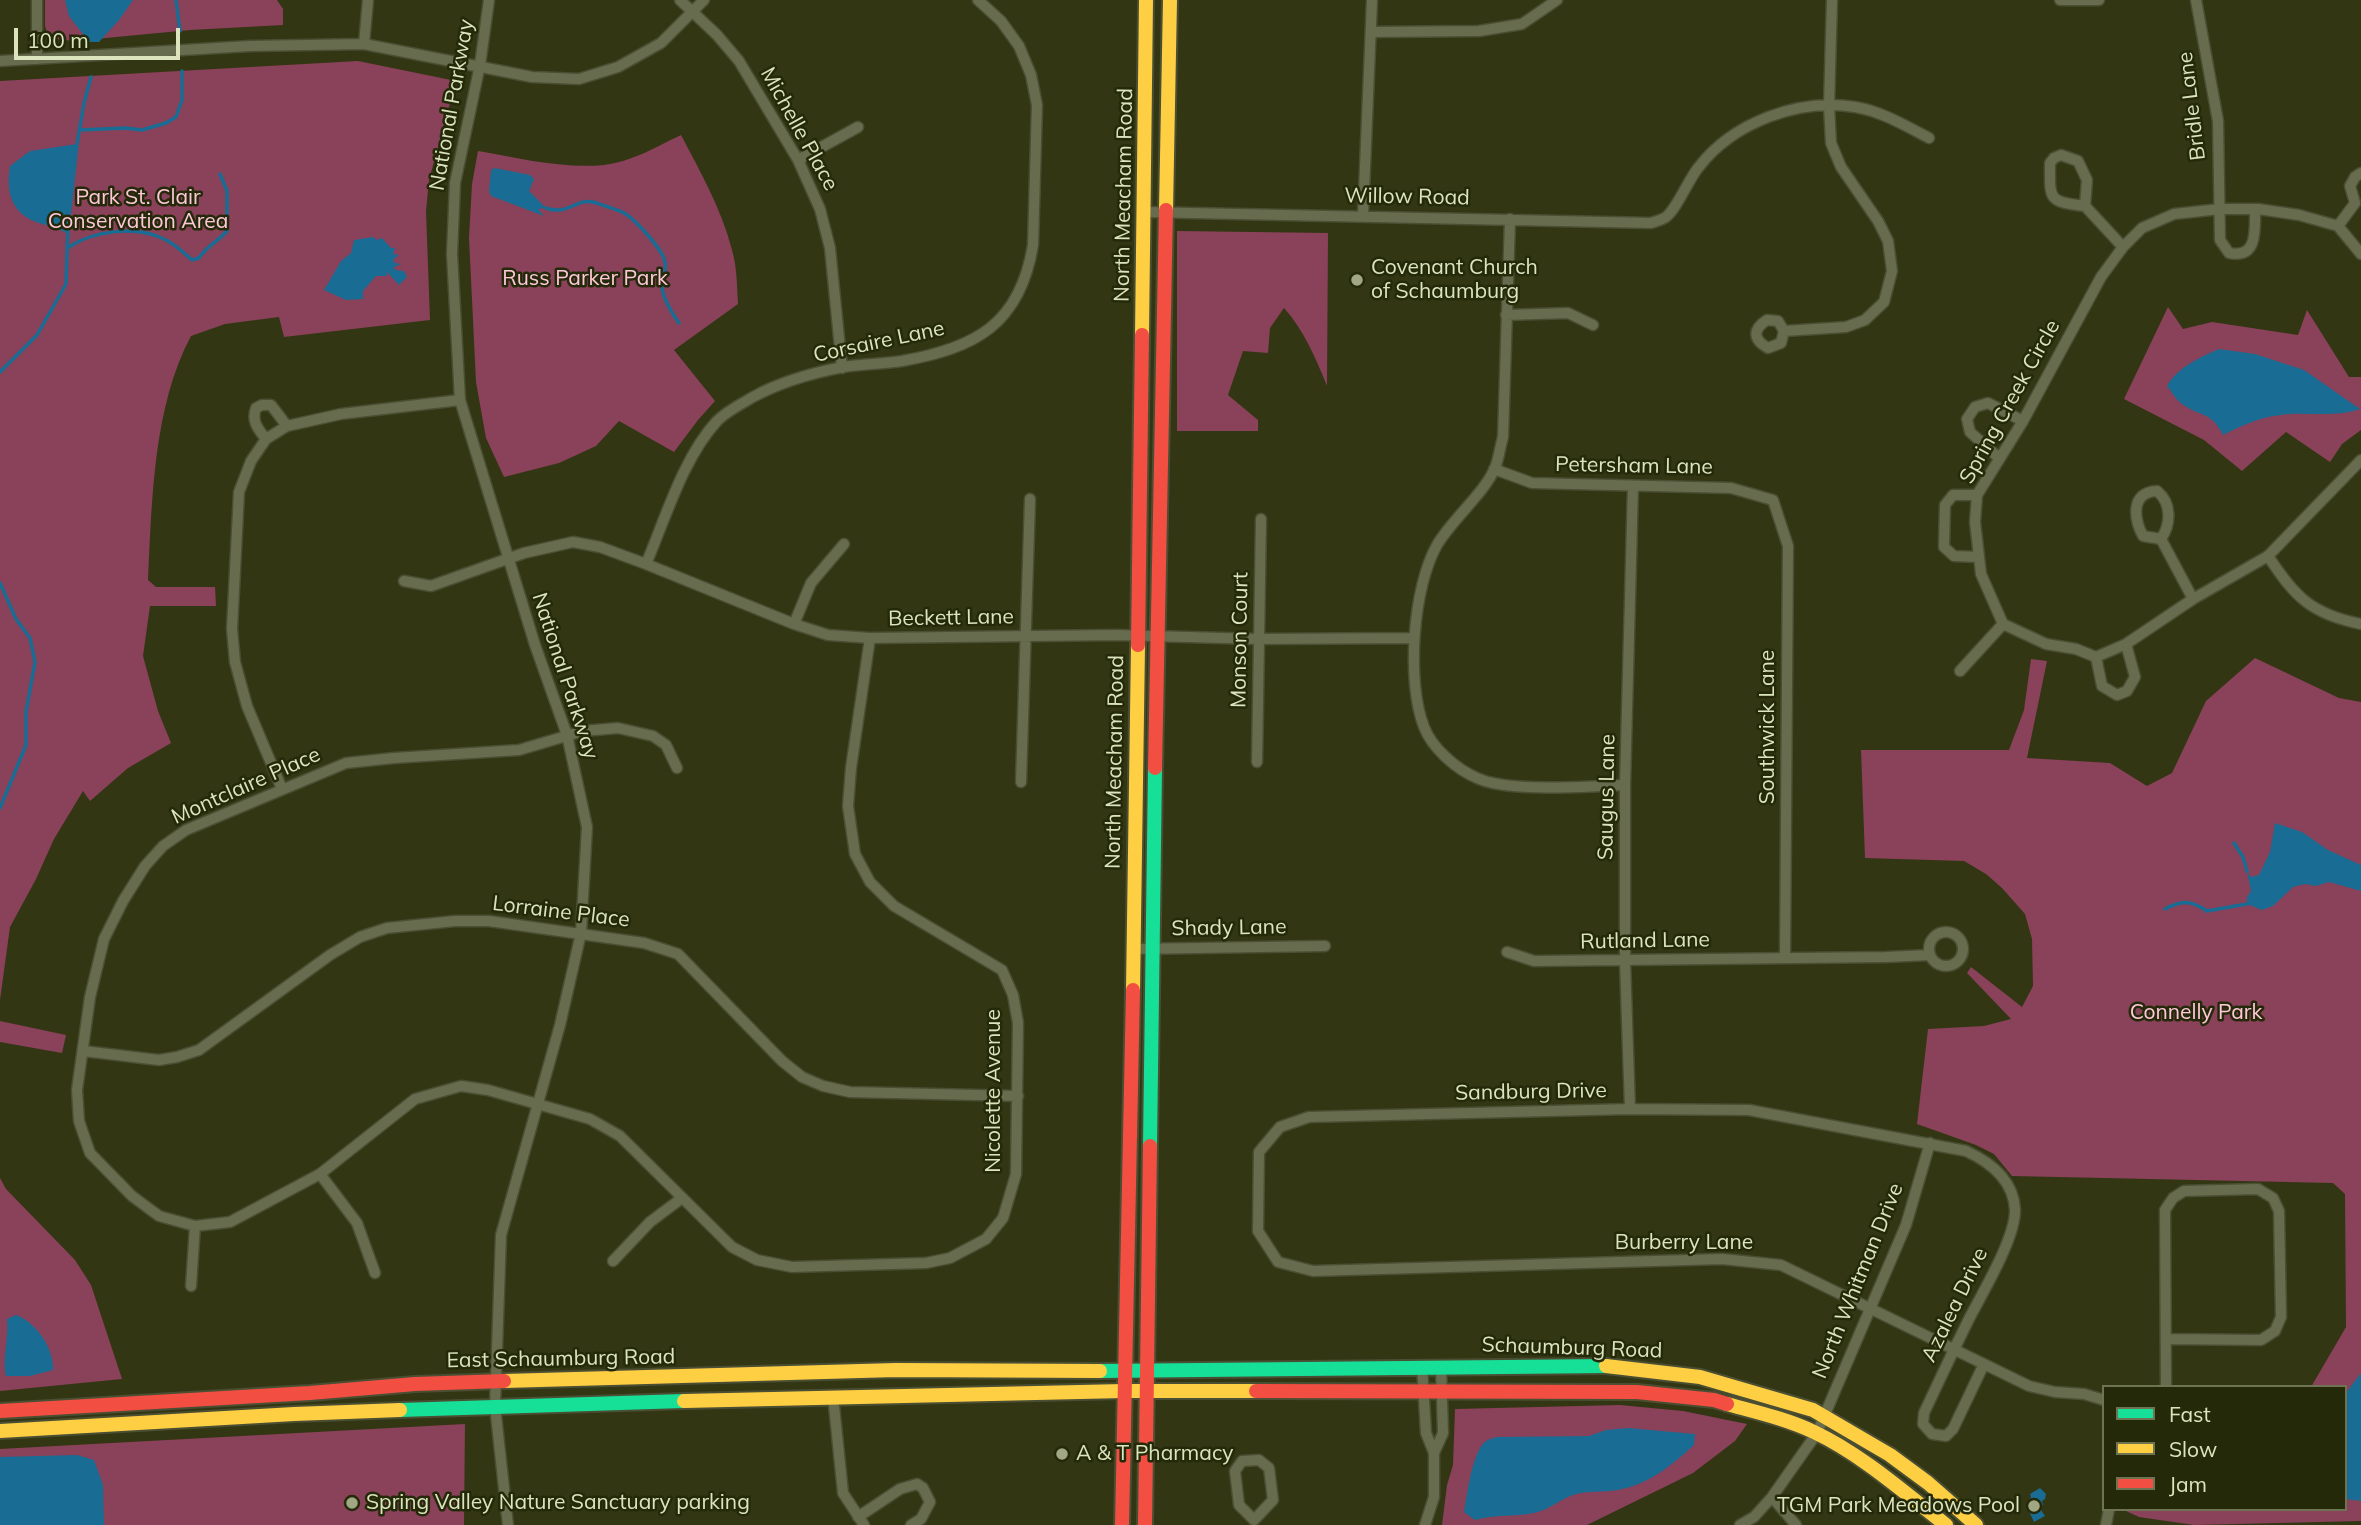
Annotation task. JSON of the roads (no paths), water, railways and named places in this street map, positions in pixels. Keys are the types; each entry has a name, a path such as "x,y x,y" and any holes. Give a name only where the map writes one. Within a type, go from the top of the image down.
{"main road":[{"name":"North Meacham Road","path":"1122,1525 1134,948 1146,0"},
{"name":"North Meacham Road","path":"1145,1525 1157,636 1170,0"},
{"name":"Schaumburg Road","path":"1125,1371 1422,1366 1609,1366 1667,1371 1734,1385 1813,1410 1890,1455 1976,1525"},
{"name":"East Schaumburg Road","path":"0,1411 310,1393 415,1384 896,1370 1125,1371"},
{"name":"Schaumburg Road","path":"1124,1391 1589,1391 1674,1395 1714,1400 1794,1423 1817,1433 1878,1472 1946,1525"},
{"name":"East Schaumburg Road","path":"0,1431 495,1405 1124,1391"}],"street":[{"path":"37,0 37,59"},
{"path":"365,44 368,0"},
{"name":"National Parkway","path":"489,0 480,65 455,183 452,254 460,400 508,559 567,735 587,827 581,933 560,1025 501,1235 495,1405 508,1525"},
{"name":"Michelle Place","path":"680,0 717,35 739,61 798,160 820,209 830,248 842,368"},
{"path":"0,61 250,46 365,44 532,77 579,79 618,67 661,43 704,0"},
{"path":"1363,215 1372,0"},
{"path":"1371,32 1479,31 1511,26 1522,24 1557,0"},
{"path":"1784,331 1846,327 1865,320 1884,302 1892,271 1888,241 1878,221 1841,167 1831,143 1829,106 1832,0"},
{"path":"2060,0 2099,0"},
{"name":"Bridle Lane","path":"2196,0 2218,121 2220,240 2229,253 2246,253 2252,247 2255,209"},
{"name":"Corsaire Lane","path":"646,564 691,459 718,420 738,405 773,386 842,368 901,361 946,350 976,338 996,325 1017,297 1030,267 1037,105 1031,75 1019,46 986,2"},
{"path":"1829,106 1855,107 1874,112 1929,138"},
{"name":"Willow Road","path":"1145,212 1651,223 1667,217 1699,167 1740,130 1783,111 1829,106"},
{"path":"798,160 858,127"},
{"path":"2085,206 2087,180 2078,161 2061,155 2054,158 2050,163 2050,192 2062,203 2085,206 2123,247"},
{"path":"2361,173 2350,186 2358,204 2338,226 2361,254"},
{"name":"Spring Creek Circle","path":"2003,624 1981,574 1975,522 1977,495 2023,421 2101,277 2123,247 2142,228 2174,214 2220,209 2255,209 2299,215 2338,226"},
{"path":"1510,219 1503,437 1494,469 1437,545 1421,589 1414,638 1416,687 1424,728 1444,757 1477,778 1509,786 1625,785"},
{"path":"1506,315 1568,313 1593,326"},
{"path":"282,789 247,706 235,662 232,629 239,492 251,461 266,439 287,426 341,414 460,400"},
{"path":"1999,458 1970,432 1967,419 1975,407 1988,403 2023,421"},
{"path":"266,439 254,423 256,408 271,405 287,426"},
{"path":"1960,671 2003,624 2046,644 2076,649 2096,657 2126,644 2193,599 2268,556 2361,460"},
{"name":"Petersham Lane","path":"1494,469 1532,483 1731,488 1773,500"},
{"name":"Saugus Lane","path":"1630,1109 1625,961 1625,785 1633,486"},
{"path":"2157,491 2168,506 2168,528 2161,539 2143,536 2137,524 2138,499 2148,492 2157,491"},
{"path":"1977,495 1953,495 1945,505 1944,547 1954,556 1978,557"},
{"path":"1021,782 1030,499"},
{"name":"Southwick Lane","path":"1773,500 1788,546 1785,958"},
{"name":"Monson Court","path":"1257,762 1261,519"},
{"path":"2161,539 2193,599"},
{"name":"Beckett Lane","path":"404,581 431,586 508,559 573,542 600,547 828,635 870,638 1414,638"},
{"path":"794,624 811,583 845,544"},
{"path":"2268,556 2297,596 2327,614 2361,624"},
{"name":"Nicolette Avenue","path":"682,1198 733,1247 757,1260 792,1267 926,1263 950,1258 986,1239 1003,1218 1016,1174 1018,1023 1013,995 1002,970 894,906 870,882 855,854 849,820 849,793 870,638"},
{"path":"2096,657 2102,686 2117,695 2127,691 2135,677 2126,644"},
{"name":"Montclaire Place","path":"195,1226 159,1216 132,1196 90,1153 79,1121 77,1090 89,997 104,939 145,866 163,846 186,830 346,764 394,758 519,750 567,735 618,728 653,736 666,746 677,768"},
{"name":"Lorraine Place","path":"83,1051 159,1060 199,1050 330,955 360,937 387,928 455,921 489,921 644,943 678,954 782,1061 803,1077 823,1086 850,1092 1018,1096"},
{"name":"Shady Lane","path":"1134,948 1325,946"},
{"name":"Rutland Lane","path":"1507,952 1534,961 1930,955"},
{"path":"191,1286 195,1226 230,1222 320,1174 415,1100 461,1086 488,1090 590,1119 621,1136 682,1198 650,1222 613,1261"},
{"name":"Sandburg Drive","path":"1278,1262 1258,1231 1259,1152 1280,1128 1309,1117 1630,1109 1749,1110 1930,1143"},
{"name":"North Whitman Drive","path":"1740,1525 1754,1517 1772,1497 1817,1433 1906,1225 1930,1143"},
{"name":"Azalea Drive","path":"1930,1143 1966,1151 1987,1161 2003,1177 2015,1209 2013,1228 1924,1413 1923,1424 1932,1434 1945,1436 1953,1429 1984,1364"},
{"path":"320,1174 357,1223 375,1273"},
{"path":"2166,1385 2165,1210 2173,1198 2185,1191 2258,1189 2273,1198 2280,1210 2281,1318 2274,1331 2261,1340 2167,1339"},
{"name":"Burberry Lane","path":"1278,1262 1313,1270 1722,1259 1781,1265 2029,1386 2102,1399"},
{"path":"1422,1366 1426,1433 1434,1453"},
{"path":"1424,1525 1433,1497 1434,1453 1443,1433 1441,1366"},
{"path":"833,1396 843,1493 861,1521 900,1489 917,1485 923,1488 930,1502 921,1518 911,1525"},
{"path":"1259,1460 1269,1468 1273,1500 1254,1523 1239,1505 1235,1471 1242,1461 1259,1460"},
{"path":"1772,1497 1796,1525"}],"water":[{"path":"65,0 133,0 99,42 89,42 69,16"},
{"path":"77,144 68,234 27,218 20,212 12,199 9,175 10,166 30,151"},
{"path":"495,168 530,175 534,179 529,191 546,208 538,209 544,216 491,196 491,170"},
{"path":"373,237 377,240 382,238 391,248 395,248 393,254 399,255 393,260 401,264 394,267 395,270 404,271 407,277 399,285 387,272 387,276 376,276 363,291 363,299 346,300 324,290 341,261 351,253 354,240"},
{"path":"2219,349 2255,354 2304,370 2360,409 2339,413 2274,416 2254,421 2223,435 2214,422 2182,404 2167,386 2183,368"},
{"path":"2275,823 2302,832 2328,850 2361,865 2361,891 2329,882 2316,886 2305,884 2293,887 2273,906 2262,910 2247,904 2251,891 2247,871 2251,877 2259,875 2270,852"},
{"path":"16,1315 30,1323 42,1337 53,1362 53,1370 30,1376 6,1376 7,1319"},
{"path":"2361,1373 2361,1501 2347,1499 2347,1391"},
{"path":"1628,1428 1695,1434 1694,1445 1656,1475 1634,1486 1578,1494 1534,1513 1475,1520 1464,1512 1477,1454 1487,1440 1497,1437 1589,1436 1606,1430"},
{"path":"77,1455 94,1460 103,1485 104,1525 0,1525 0,1457"},
{"name":"TGM Park Meadows Pool","path":"2040,1488 2046,1494 2043,1505 2039,1507 2045,1516 2034,1522 2026,1505 2030,1494"}],"waterway":[{"path":"176,0 180,31"},
{"path":"80,130 142,130 166,123 176,117 182,100 182,71"},
{"path":"0,372 37,335 66,284 68,225 77,144 91,77"},
{"path":"67,248 90,237 129,231 155,235 173,244 192,260 199,258 227,231 227,191 220,174"},
{"path":"546,208 566,209 587,201 629,216 648,235 663,257 666,268 662,283 663,293 679,323"},
{"path":"0,583 16,619 30,638 35,662 26,712 26,745 0,808"},
{"path":"2234,843 2243,857 2247,871"},
{"path":"2165,909 2182,903 2191,903 2207,911 2247,904"}],"place":[{"name":"Covenant Church of Schaumburg","path":"1357,280"},
{"name":"A & T Pharmacy","path":"1062,1454"},
{"name":"Spring Valley Nature Sanctuary parking","path":"352,1503"},
{"name":"TGM Park Meadows Pool","path":"2034,1506"}],"park label":[{"name":"Park St. Clair Conservation Area","path":"138,210"},
{"name":"Russ Parker Park","path":"585,279"},
{"name":"Connelly Park","path":"2196,1013"}]}
